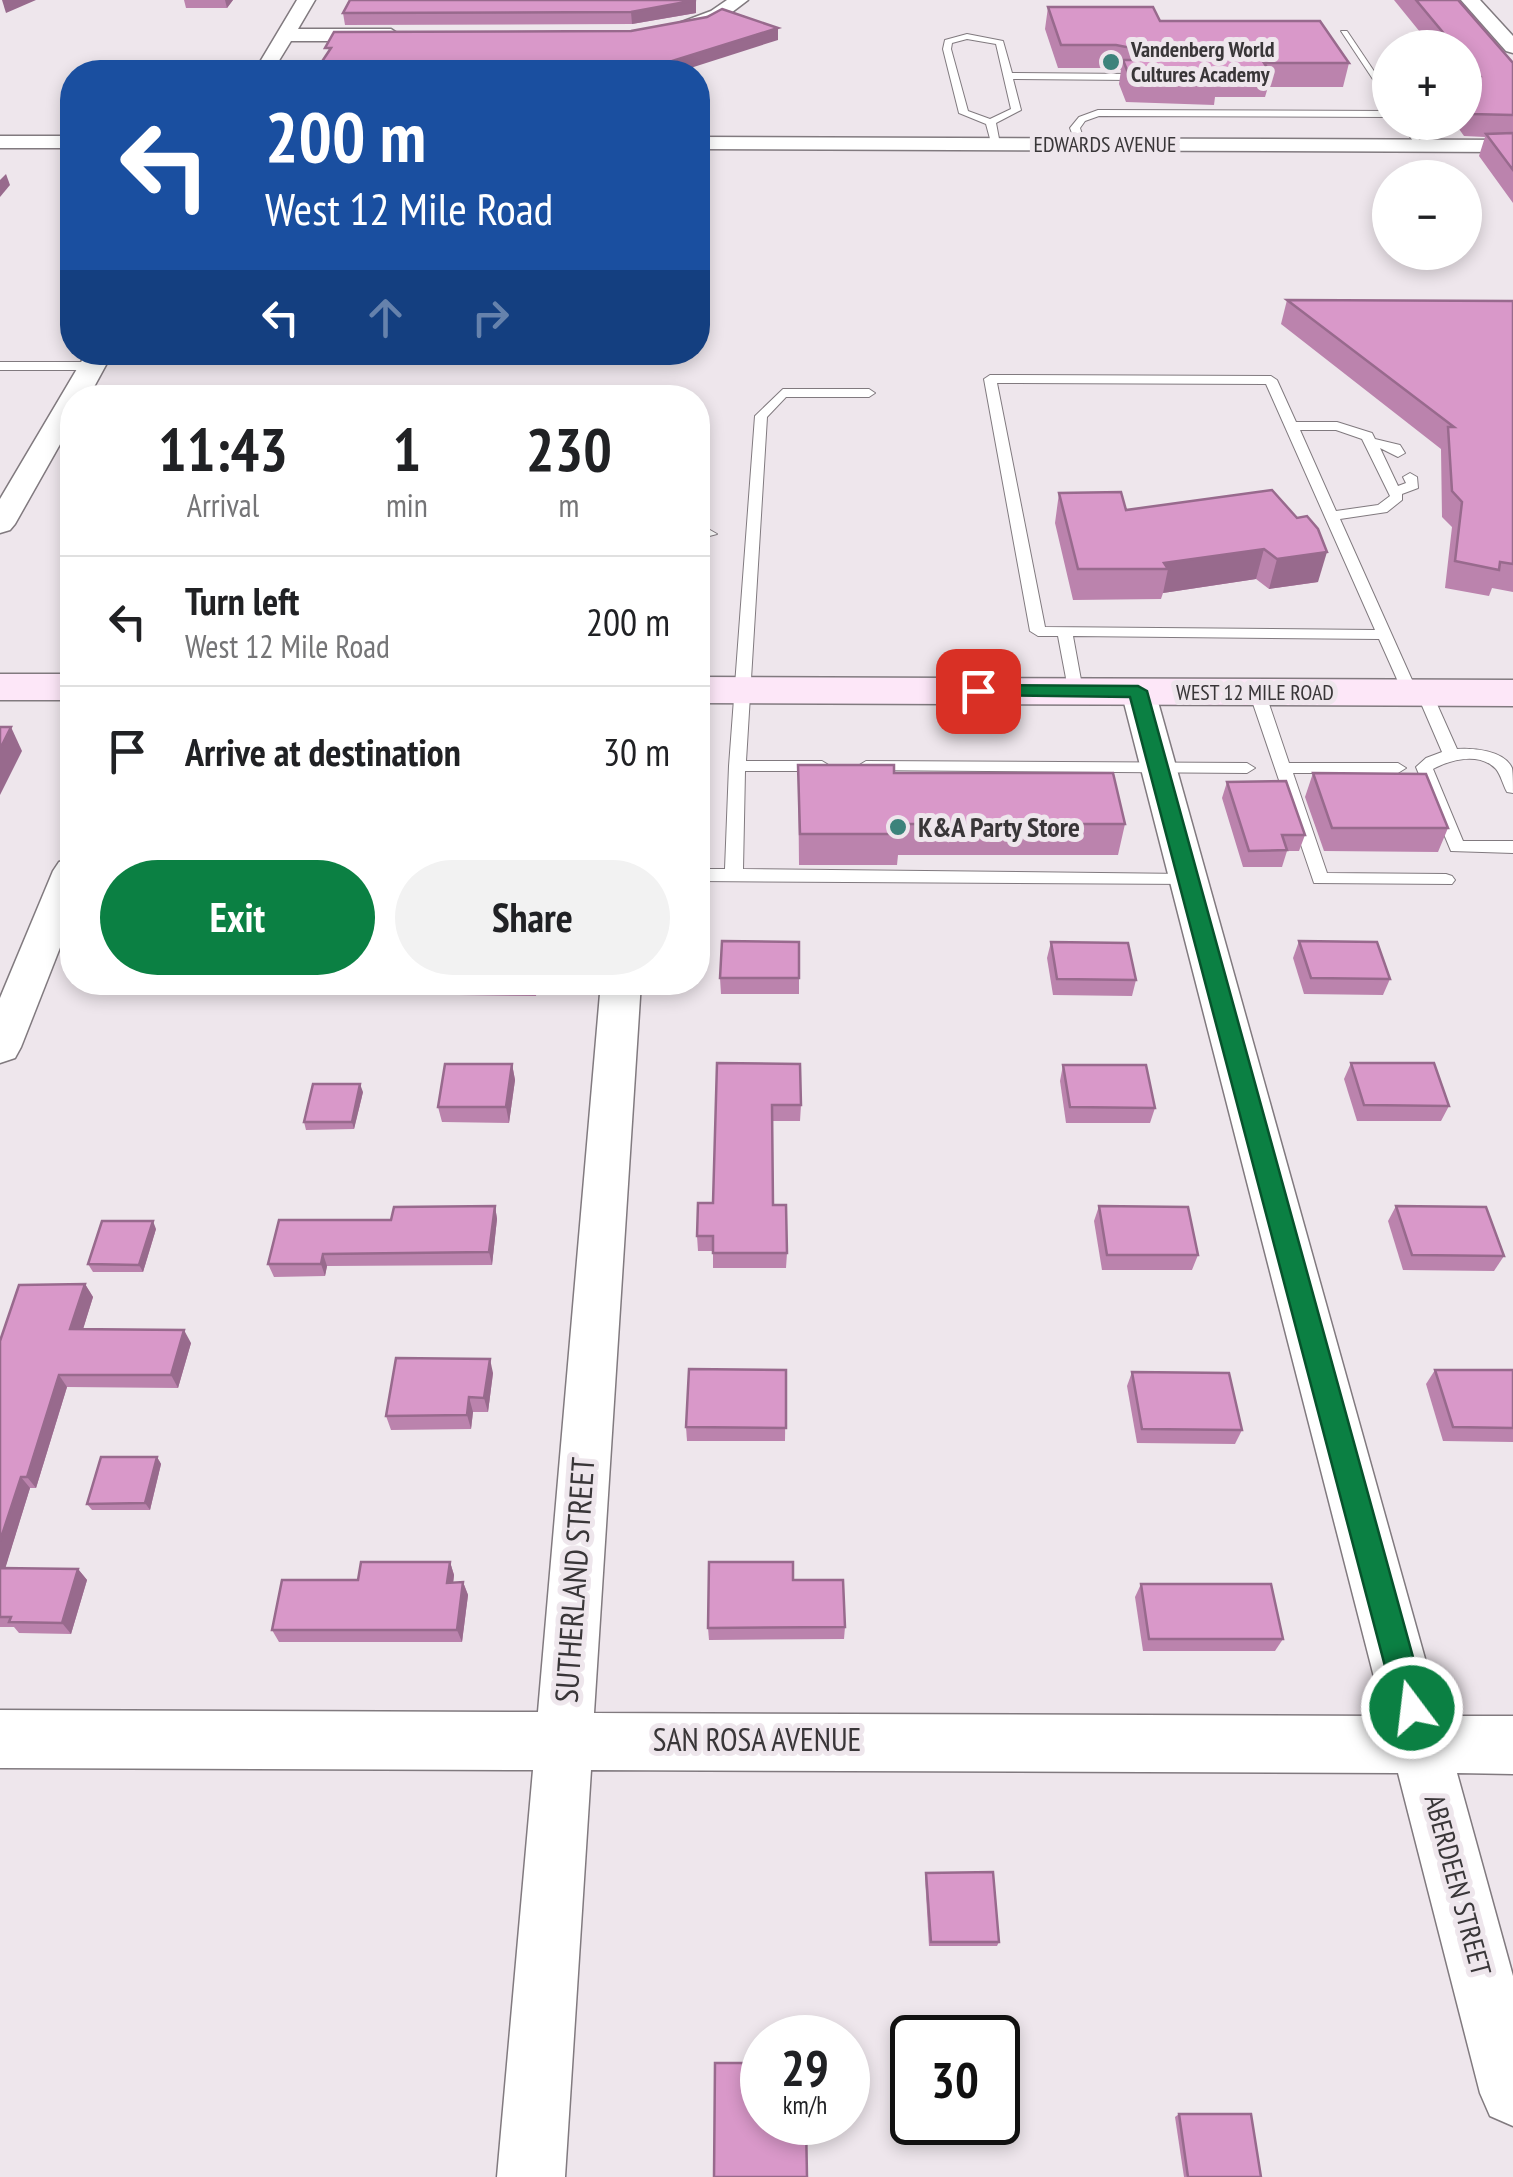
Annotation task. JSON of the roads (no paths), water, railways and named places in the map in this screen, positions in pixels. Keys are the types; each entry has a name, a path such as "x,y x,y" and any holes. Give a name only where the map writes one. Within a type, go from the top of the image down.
{"main road":[{"path":"0,688 60,688"},
{"name":"WEST 12 MILE ROAD","path":"710,690 1513,693"}],"street":[{"path":"271,60 306,0"},
{"path":"648,33 717,16 739,0"},
{"path":"1470,0 1513,47"},
{"path":"286,35 418,35"},
{"name":"EDWARDS AVENUE","path":"710,143 993,133 1080,144 1513,146"},
{"path":"0,142 60,142"},
{"path":"0,524 60,422"},
{"name":"ABERDEEN STREET","path":"1138,691 1513,2093"},
{"path":"0,1046 60,900"},
{"name":"SUTHERLAND STREET","path":"530,2177 620,995"},
{"name":"SAN ROSA AVENUE","path":"0,1739 1513,1745"}],"lane":[{"path":"1344,32 1372,75"},
{"path":"969,38 996,40 1016,110 993,133 964,113 948,42 969,38"},
{"path":"1008,76 1130,77"},
{"path":"1080,144 1075,128 1098,113 1372,114"},
{"path":"1417,140 1420,145"},
{"path":"0,366 60,362"},
{"path":"1384,634 1038,631 990,379 1271,380 1384,634 1451,754"},
{"path":"734,876 737,766 761,416 783,393 869,392"},
{"path":"1292,426 1337,426 1368,436 1397,497 1382,508 1332,516"},
{"path":"1370,442 1396,448 1398,453"},
{"path":"1394,492 1413,485 1410,478"},
{"path":"1066,632 1074,691"},
{"path":"1257,692 1320,879 1446,880"},
{"path":"1513,788 1502,766 1478,755 1451,754 1435,758 1424,767 1457,848 1513,847"},
{"path":"737,766 834,766"},
{"path":"853,766 1247,768"},
{"path":"1282,768 1398,768"},
{"path":"710,876 1186,880"}],"place":[{"name":"Vandenberg World Cultures Academy","path":"1111,62"},
{"name":"K&A Party Store","path":"898,827"}]}
